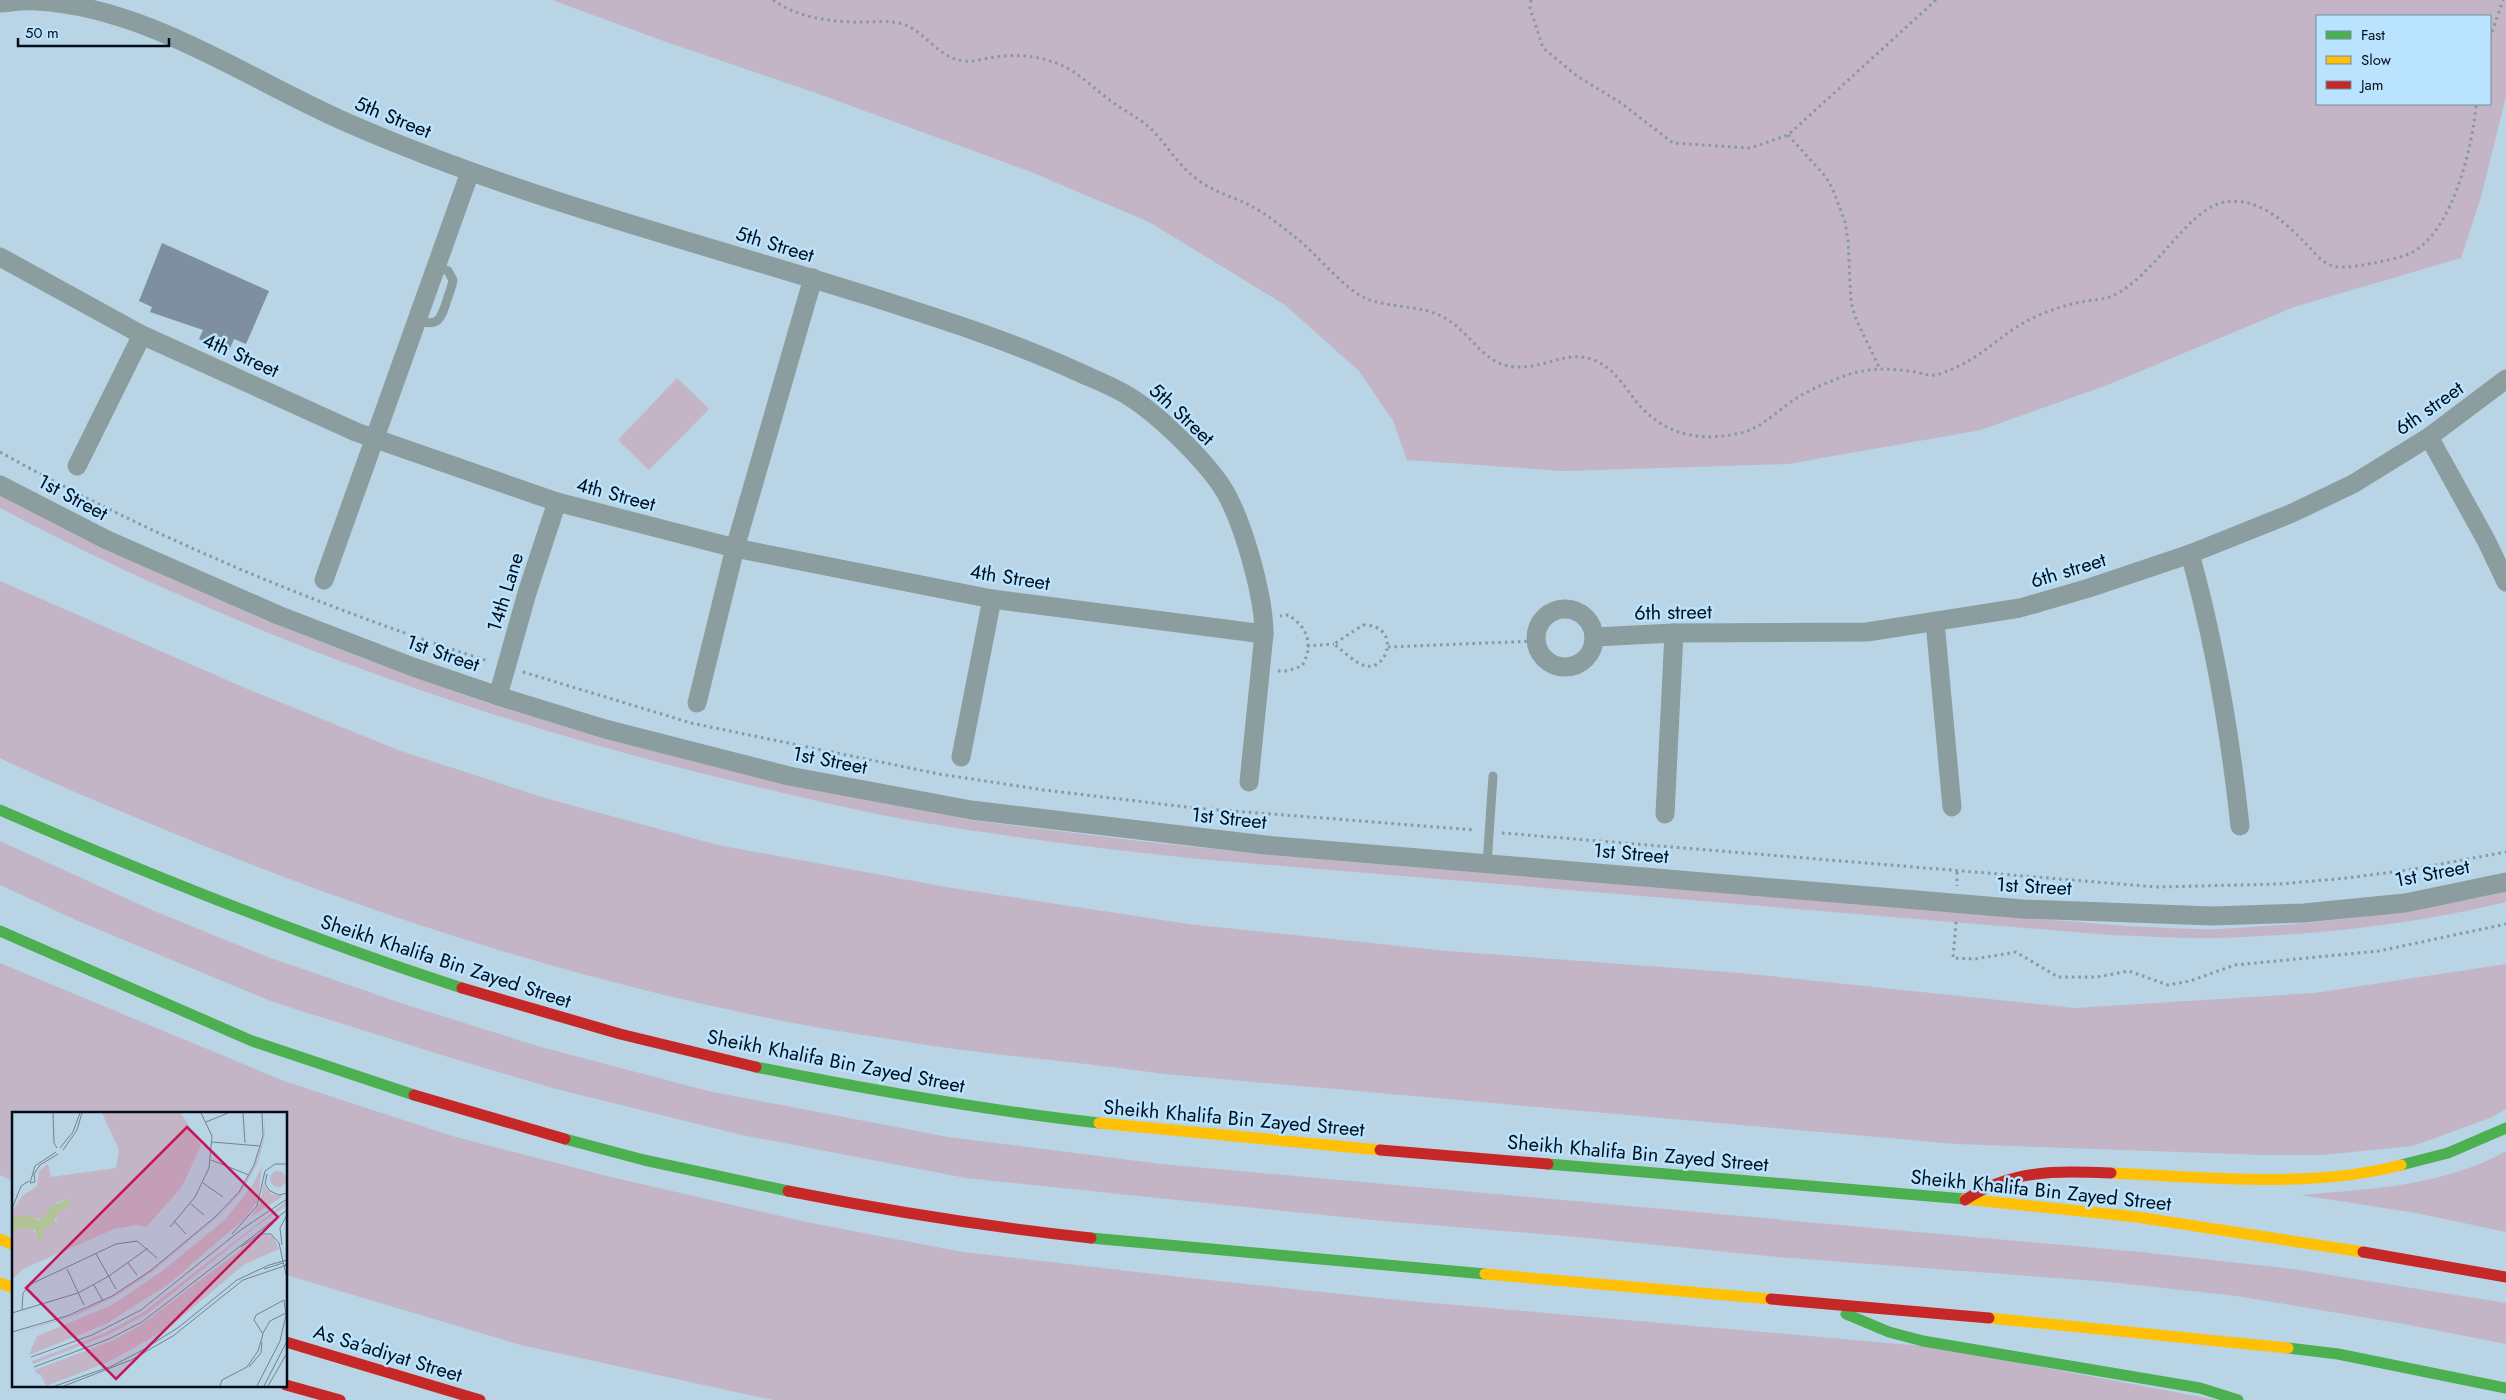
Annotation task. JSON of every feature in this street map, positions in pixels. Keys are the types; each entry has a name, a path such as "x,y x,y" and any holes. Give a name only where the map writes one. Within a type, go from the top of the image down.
{"main road":[{"name":"Sheikh Khalifa Bin Zayed Street","path":"0,810 141,872 234,910 431,980 536,1012 628,1037 815,1079 1003,1112 1192,1134 1965,1200 2134,1217 2374,1252 2506,1277"},
{"path":"0,931 252,1040 385,1086 564,1140 644,1160 794,1193 946,1220 1118,1242 2041,1323 2338,1354 2506,1388"},
{"path":"1965,1200 1982,1188 2001,1180 2035,1173 2292,1178 2370,1173 2430,1160 2459,1150 2506,1128"},
{"path":"0,1239 12,1244"},
{"path":"0,1283 12,1287"},
{"path":"1826,1305 1865,1323 1922,1341 2200,1388 2238,1400"},
{"name":"As Sa'adiyat Street","path":"288,1343 480,1400"},
{"path":"288,1386 319,1397 340,1400"}],"street":[{"name":"5th Street","path":"0,3 36,1 81,7 149,28 182,41 347,123 470,172 938,318 1039,354 1128,396 1166,424 1196,456 1228,496 1248,549 1264,614 1264,634 1249,782"},
{"path":"324,580 470,172"},
{"name":"4th Street","path":"0,256 142,335 374,439 557,502 735,548 992,598 1264,634"},
{"path":"697,703 735,548 813,278"},
{"path":"77,466 142,335"},
{"name":"6th street","path":"1594,637 1674,633 1867,632 2020,608 2089,588 2190,554 2290,514 2353,484 2429,437 2506,379"},
{"path":"2429,437 2486,540 2506,582"},
{"name":"1st Street","path":"0,484 107,540 278,615 412,667 498,696 604,729 780,773 971,810 1266,845 2023,909 2212,916 2304,913 2405,903 2506,882"},
{"name":"14th Lane","path":"498,696 527,593 557,502"},
{"path":"2190,554 2216,661 2234,770 2240,826"},
{"path":"961,757 992,598"},
{"path":"1563,609 1581,614 1588,620 1594,637 1588,656 1581,663 1562,667 1544,658 1538,650 1536,641 1540,623 1546,616 1563,609"},
{"path":"1935,622 1952,807"},
{"path":"1664,814 1674,633"}],"lane":[{"path":"1487,864 1493,776"}],"path":[{"path":"773,0 805,16 823,20 901,24 915,31 946,55 962,61 1022,55 1046,60 1070,70 1155,132 1189,173 1201,183 1252,206 1279,225 1313,251 1353,291 1367,299 1442,316 1465,334 1490,360 1508,366 1522,368 1569,356 1587,358 1604,364 1622,382 1646,413 1662,426 1687,436 1715,437 1743,434 1765,423 1796,398 1816,388 1848,375 1879,367 1936,376 1980,355 2007,333 2041,314 2064,306 2112,296 2159,258 2200,214 2223,202 2250,204 2283,220 2316,255 2333,266 2345,267 2409,255 2438,228 2446,213 2474,124 2476,105"},
{"path":"1531,0 1530,8 1543,48 1577,76 1621,103 1673,143 1750,148 1788,135 1936,0"},
{"path":"2491,35 2503,0"},
{"path":"1788,135 1826,178 1836,197 1845,222 1848,240 1851,303 1856,320 1879,367"},
{"path":"1274,671 1287,671 1302,666 1307,658 1307,634 1298,621 1288,615 1276,617"},
{"path":"1307,646 1334,644 1354,629 1363,625 1372,625 1381,630 1387,637 1388,647 1385,657 1374,665 1364,666 1334,644"},
{"path":"1388,647 1536,641"},
{"path":"1957,872 1958,904 1953,958 1975,959 2016,952 2058,977 2097,977 2129,971 2168,985 2190,982 2234,965 2379,951 2506,924"}],"shaded area":[{"path":"552,0 2506,0 2506,96 2481,197 2461,258 2294,307 2110,384 1981,430 1788,464 1564,471 1407,460 1393,421 1359,371 1285,305 1149,222 1031,172 816,93 669,43"},
{"path":"677,378 709,409 649,470 618,440"},
{"path":"0,495 108,550 270,622 487,703 614,741 774,780 971,820 1281,856 2127,926 2207,929 2327,921 2435,906 2506,892 2506,902 2399,923 2291,934 2219,938 2109,935 1210,860 1068,844 961,829 853,809 733,781 543,730 450,700 266,632 176,594 0,508"},
{"path":"0,581 252,691 401,751 545,798 718,845 946,887 1188,924 1448,951 1741,973 2075,1008 2315,993 2506,964 2506,1109 2490,1118 2413,1146 2322,1155 2263,1155 1957,1144 1164,1074 934,1046 778,1020 619,984 462,939 308,886 231,857 0,758"},
{"path":"0,841 154,911 268,957 404,1004 541,1047 708,1091 948,1137 1161,1164 2141,1252 2293,1269 2506,1303 2506,1344 2409,1325 2237,1296 2109,1282 1778,1257 1567,1236 1372,1220 966,1178 742,1135 556,1089 273,1002 78,921 0,885"},
{"path":"0,963 284,1081 452,1136 611,1177 806,1222 963,1252 1163,1275 1388,1299 1934,1347 2217,1400 774,1400 521,1345 288,1276 288,1112 12,1112 12,1181 0,1175"},
{"path":"2506,1151 2506,1232 2416,1213 2301,1195 2380,1188 2433,1179 2483,1163"}],"building":[{"path":"162,243 269,291 246,344 234,339 228,353 199,339 203,330 150,312 152,307 139,301"}],"traffic: fast":[{"path":"0,810 286,927 462,988"},
{"path":"0,931 252,1041 414,1095"},
{"path":"756,1067 927,1099 1099,1123"},
{"path":"2401,1165 2448,1153 2506,1128"},
{"path":"565,1139 644,1160 788,1191"},
{"path":"1548,1164 1965,1199"},
{"path":"1091,1238 1485,1274"},
{"path":"1846,1314 1889,1332 1923,1341 2200,1388 2238,1400"},
{"path":"2288,1348 2338,1354 2506,1388"}],"traffic: slow":[{"path":"1099,1123 1380,1150"},
{"path":"2111,1173 2220,1179 2294,1179 2330,1177 2401,1165"},
{"path":"1965,1199 2137,1217 2363,1252"},
{"path":"0,1239 12,1244"},
{"path":"1485,1274 1771,1299"},
{"path":"0,1283 12,1287"},
{"path":"1989,1318 2288,1348"}],"traffic: jam":[{"path":"462,988 620,1034 756,1067"},
{"path":"414,1095 565,1139"},
{"path":"1380,1150 1548,1164"},
{"path":"1965,1200 2000,1182 2018,1177 2053,1172 2111,1173"},
{"path":"788,1191 939,1218 1091,1238"},
{"path":"2363,1252 2506,1277"},
{"path":"1771,1299 1989,1318"},
{"path":"288,1343 480,1400"},
{"path":"288,1386 340,1400"}]}
